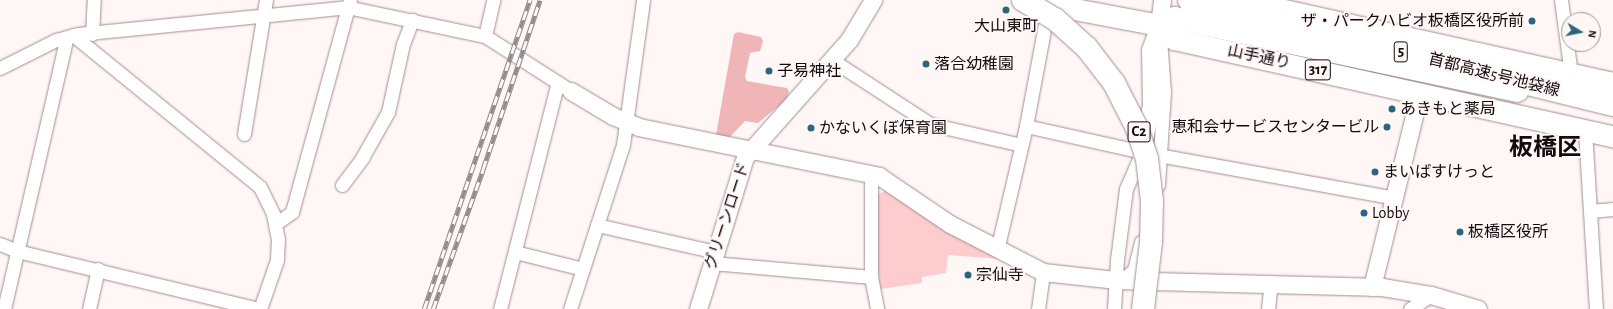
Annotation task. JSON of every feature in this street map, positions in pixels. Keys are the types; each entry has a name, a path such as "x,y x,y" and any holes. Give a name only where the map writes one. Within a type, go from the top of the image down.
{"highway":[{"name":"C2","path":"1023,0 1055,19 1087,48 1114,83 1137,128 1147,160 1152,201 1151,242 1143,309"},
{"name":"首都高速5号池袋線","path":"1189,0 1613,105"},
{"name":"首都高速5号池袋線","path":"1205,0 1613,101"},
{"name":"C2","path":"1040,2 1067,25 1098,56 1126,95 1141,127 1154,173 1156,200 1156,240 1151,309"},
{"path":"1160,25 1175,18 1424,83 1613,111"}],"main road":[{"path":"1026,0 1160,25"},
{"path":"1239,0 1613,83"},
{"path":"1424,83 1585,130 1613,136"}],"street":[{"path":"92,34 94,0"},
{"path":"244,134 266,0"},
{"path":"485,36 493,0"},
{"path":"574,308 583,269 623,145 643,0"},
{"name":"グリーンロード","path":"698,309 745,157 849,40 873,0"},
{"path":"1151,309 1159,235 1158,176 1161,155 1164,92 1160,25 1162,0"},
{"path":"1561,0 1571,74"},
{"path":"997,250 1026,126 1040,2"},
{"path":"275,224 292,212 348,3"},
{"path":"0,68 56,40 70,36 264,15 348,3 412,20 485,36 564,86 626,122 639,127 879,176 950,224 997,250 1043,272 1115,280 1155,279 1271,282 1372,287 1431,295 1478,309"},
{"path":"342,185 366,152 388,112 403,44 412,20"},
{"path":"1114,309 1115,280 1126,189 1142,152 1147,134 1151,105 1150,50 1160,25"},
{"path":"0,244 17,251 98,269 260,309 277,260 275,224 267,198 252,178 70,36"},
{"path":"4,309 70,36"},
{"path":"832,60 930,124 1022,145"},
{"path":"1372,287 1424,83"},
{"path":"500,309 515,252 564,86"},
{"path":"1026,126 1142,152 1394,198"},
{"path":"1585,130 1596,309"},
{"path":"871,174 871,277 876,309"},
{"path":"1115,280 1128,276 1134,270 1138,258 1147,193 1158,176"},
{"path":"1590,211 1613,209"},
{"path":"597,225 714,258 871,277"},
{"path":"515,252 583,269"},
{"path":"89,309 98,269"},
{"path":"1038,309 1043,272"},
{"path":"1268,309 1271,282"},
{"path":"1410,309 1431,295"}],"shaded area":[{"path":"738,32 761,37 763,41 760,51 750,53 745,77 747,81 787,88 789,92 786,100 758,123 745,121 729,138 716,135 734,34"},
{"path":"888,190 1002,259 948,255 946,273 922,277 922,283 881,289 878,273 878,194"}],"railway":[{"path":"424,309 530,0"},
{"path":"433,309 483,169 540,0"}],"place":[{"name":"大山東町","path":"1006,10"},
{"name":"ザ・パークハビオ板橋区役所前","path":"1532,21"},
{"name":"落合幼稚園","path":"926,64"},
{"name":"子易神社","path":"769,71"},
{"name":"あきもと薬局","path":"1392,109"},
{"name":"恵和会サービスセンタービル","path":"1387,127"},
{"name":"かないくぼ保育園","path":"811,128"},
{"name":"まいばすけっと","path":"1375,172"},
{"name":"Lobby","path":"1364,213"},
{"name":"板橋区役所","path":"1460,232"},
{"name":"宗仙寺","path":"968,275"}],"district":[{"name":"板橋区","path":"1545,149"}]}
